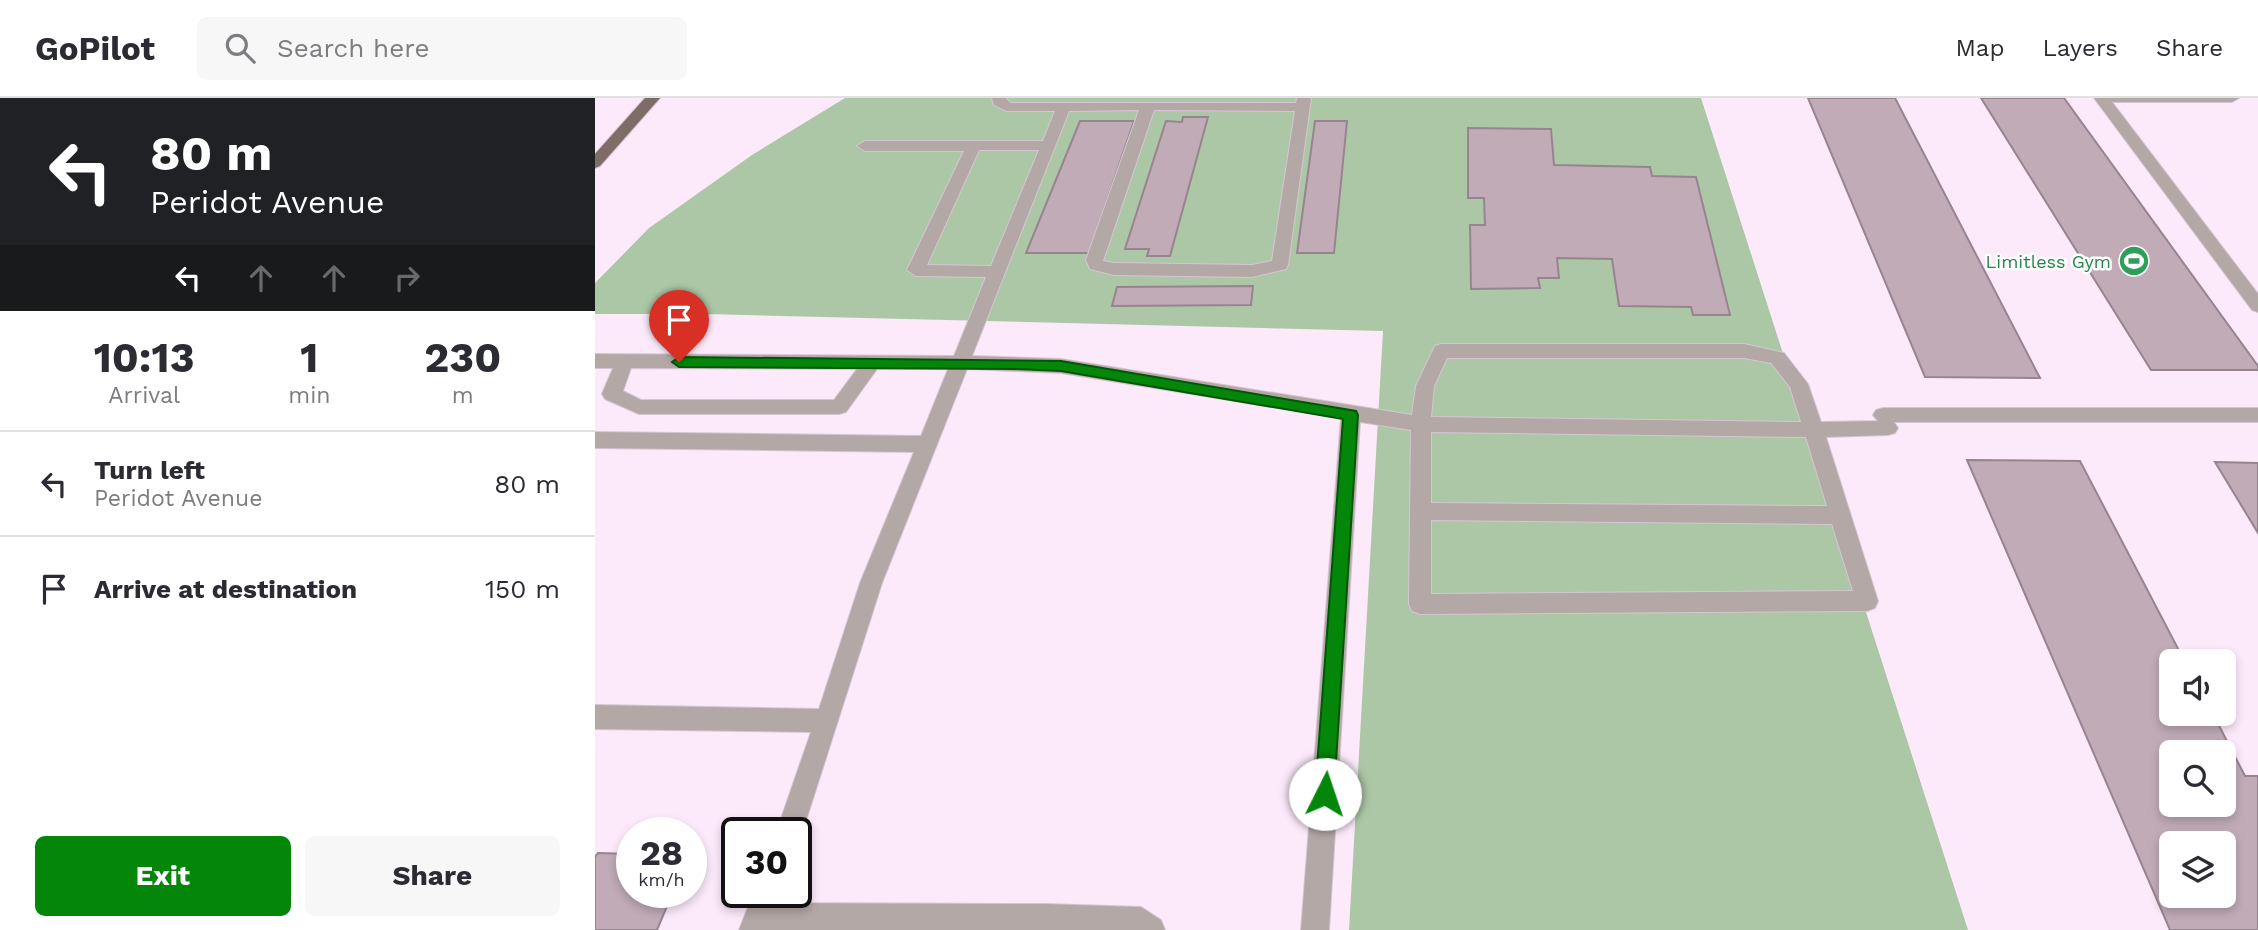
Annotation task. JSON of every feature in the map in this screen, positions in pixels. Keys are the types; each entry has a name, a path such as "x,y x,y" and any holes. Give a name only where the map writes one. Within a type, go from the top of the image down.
{"main road":[{"path":"595,163 653,98"}],"street":[{"path":"999,98 999,102 1007,107 1304,102 1280,265 1252,271 1101,267 1094,260 1148,106"},
{"path":"2101,98 2232,98"},
{"path":"2101,98 2258,306"},
{"path":"794,817 871,583 1064,106"},
{"path":"865,146 1049,145"},
{"path":"974,146 916,270 998,272"},
{"path":"1441,351 1744,351 1777,358 1798,384 1813,430 1867,601 1420,604 1421,424 1425,386 1441,351"},
{"path":"595,361 1061,366 1351,415 1421,424 1813,430 1885,422 2258,415"},
{"path":"624,362 612,394 639,407 839,407 871,363"},
{"path":"1315,930 1351,415"},
{"path":"595,440 928,443"},
{"path":"1420,510 1840,515"},
{"path":"595,718 827,722"},
{"path":"760,913 933,919 1056,916 1141,921 1151,930"}],"green space":[{"path":"845,98 1701,98 1968,930 1349,930 1383,331 706,314 595,314 595,283 649,228 752,155"}],"building":[{"path":"1808,98 1895,98 2040,378 1925,377"},
{"path":"1981,98 2064,98 2258,366 2258,370 2151,370"},
{"path":"1183,117 1208,117 1170,256 1147,256 1149,249 1125,249 1166,121 1182,122"},
{"path":"1080,121 1134,121 1089,253 1026,253"},
{"path":"1315,121 1347,121 1334,253 1297,253"},
{"path":"1468,128 1551,129 1554,165 1650,167 1652,176 1696,177 1730,315 1693,315 1691,307 1619,306 1612,259 1557,258 1559,278 1538,278 1540,288 1471,289 1470,225 1485,225 1484,198 1468,198"},
{"path":"1253,286 1251,305 1112,306 1117,287"},
{"path":"1967,460 2080,461 2178,649 2159,649 2159,726 2219,726 2226,740 2159,740 2159,817 2236,817 2236,759 2245,776 2258,776 2258,930 2170,930 2160,908 2236,908 2236,831 2159,831 2159,905"},
{"path":"2215,462 2258,463 2258,533"},
{"path":"598,853 616,854 616,908 666,908 657,930 595,930 595,857"}],"place":[{"name":"Limitless Gym","path":"2134,261"}],"route":[{"path":"679,362 1016,363 1061,366 1351,415 1325,794"}]}
